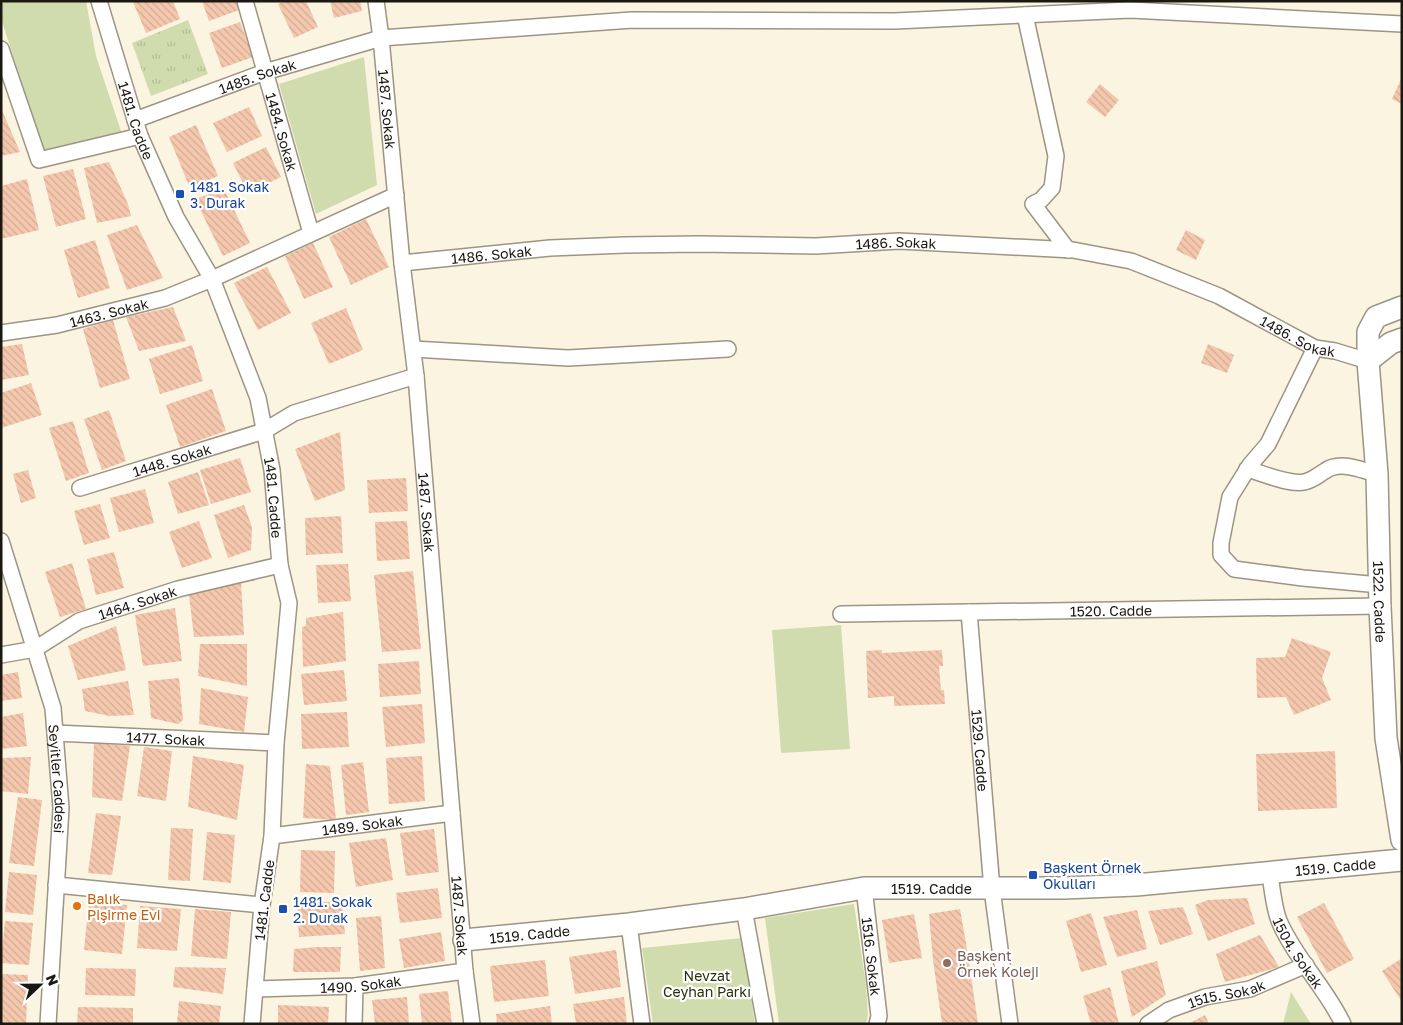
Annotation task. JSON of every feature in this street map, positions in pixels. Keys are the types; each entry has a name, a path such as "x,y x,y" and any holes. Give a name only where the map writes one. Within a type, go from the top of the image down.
{"street":[{"name":"1481. Cadde","path":"99,1 140,136 176,217 212,279 258,398 272,470 280,565 289,603 276,743 272,836 262,904 252,1024"},
{"name":"1484. Sokak","path":"245,1 311,233"},
{"name":"1487. Sokak","path":"376,1 382,38 402,263 416,376 464,940 465,971 472,1024"},
{"name":"1485. Sokak","path":"134,120 265,72 382,38 632,20 895,21 1130,10 1246,9 1402,24"},
{"path":"1025,15 1056,156 1052,188 1033,204 1068,250"},
{"path":"1,49 39,160 140,136"},
{"path":"212,279 396,195"},
{"name":"1486. Sokak","path":"402,263 550,248 625,245 816,246 899,241 1068,250 1131,261 1219,296 1315,348 1368,361"},
{"name":"1463. Sokak","path":"1,333 57,325 165,298 212,279"},
{"name":"1522. Cadde","path":"1402,307 1376,317 1368,332 1368,361 1378,474 1380,606 1386,738 1402,840"},
{"path":"1368,361 1391,343 1402,339"},
{"path":"1315,348 1268,444 1247,469 1230,497 1221,543 1221,555 1234,569 1380,585"},
{"path":"413,349 568,358 728,349"},
{"name":"1448. Sokak","path":"80,488 264,431 283,419 301,411 416,376"},
{"path":"1247,469 1287,480 1303,482 1317,478 1325,470 1338,465 1378,474"},
{"name":"Seyitler Caddesi","path":"1,541 54,708 60,808 48,1024"},
{"name":"1464. Sokak","path":"1,656 35,649 79,622 178,589 280,565"},
{"name":"1520. Cadde","path":"841,614 1380,606"},
{"name":"1529. Cadde","path":"969,612 992,889 1010,1024"},
{"name":"1477. Sokak","path":"55,732 276,743"},
{"name":"1489. Sokak","path":"272,836 452,813"},
{"name":"1519. Cadde","path":"464,940 629,924 744,909 864,888 992,889 1136,885 1270,874 1402,860"},
{"name":"1504. Sokak","path":"1270,874 1279,922 1337,1011 1343,1024"},
{"path":"56,885 262,904"},
{"name":"1516. Sokak","path":"864,888 879,1016 877,1024"},
{"path":"744,909 765,1024"},
{"path":"629,924 642,1024"},
{"name":"1515. Sokak","path":"1148,1024 1169,1010 1205,996 1250,989 1306,965"},
{"name":"1490. Sokak","path":"255,989 355,986 465,971"},
{"path":"354,1024 355,986"}],"green space":[{"path":"1,1 86,1 96,56 122,134 43,150 1,18"},
{"path":"188,20 208,74 151,96 132,43"},
{"path":"364,57 377,185 316,214 279,84"},
{"path":"841,625 850,749 781,753 772,630"},
{"path":"854,904 866,985 868,1015 866,1024 779,1024 765,918"},
{"name":"Nevzat Ceyhan Parkı","path":"742,938 755,1024 653,1024 642,948"},
{"path":"1291,992 1311,1024 1283,1024"}],"building":[{"path":"173,1 180,19 146,33 133,2"},
{"path":"202,1 236,1 239,10 209,21"},
{"path":"285,1 306,1 318,27 294,38 278,4"},
{"path":"330,1 360,1 362,11 334,18"},
{"path":"240,22 253,57 222,68 209,33"},
{"path":"1402,77 1402,104 1392,99"},
{"path":"1100,84 1119,100 1105,117 1086,102"},
{"path":"249,107 262,136 227,152 213,123"},
{"path":"1,108 20,152 1,156"},
{"path":"196,125 218,176 190,188 169,137"},
{"path":"266,147 281,177 248,193 233,163"},
{"path":"109,162 128,204 131,216 97,223 84,168"},
{"path":"73,169 86,219 56,227 43,176"},
{"path":"27,179 39,230 1,239 1,186"},
{"path":"224,189 250,243 223,256 195,199"},
{"path":"366,219 389,267 351,285 329,237"},
{"path":"137,225 163,278 127,290 107,235"},
{"path":"1186,230 1205,240 1196,260 1176,250"},
{"path":"95,240 110,288 78,298 64,250"},
{"path":"313,243 333,287 304,299 285,256"},
{"path":"267,267 291,313 258,330 234,283"},
{"path":"173,307 186,341 139,351 126,317"},
{"path":"346,308 363,350 329,364 311,323"},
{"path":"113,320 130,379 100,388 83,329"},
{"path":"22,344 29,375 1,380 1,347"},
{"path":"1208,344 1234,355 1227,373 1201,363"},
{"path":"192,345 203,381 160,394 149,359"},
{"path":"31,383 42,415 1,428 1,393"},
{"path":"212,389 226,431 180,447 166,405"},
{"path":"109,410 126,461 102,470 84,419"},
{"path":"73,421 89,473 66,481 49,428"},
{"path":"340,432 345,490 315,501 295,449"},
{"path":"240,458 251,492 211,504 200,470"},
{"path":"28,470 36,498 21,503 13,474"},
{"path":"198,472 209,505 178,514 168,482"},
{"path":"406,478 408,511 369,513 367,480"},
{"path":"145,489 154,523 119,532 110,498"},
{"path":"100,504 110,538 84,545 74,511"},
{"path":"244,505 252,527 251,550 228,558 214,515"},
{"path":"341,516 343,553 306,555 305,518"},
{"path":"199,521 212,558 182,568 169,532"},
{"path":"407,521 410,559 377,561 375,522"},
{"path":"114,552 124,588 96,595 87,559"},
{"path":"72,563 86,609 60,617 45,572"},
{"path":"348,564 351,601 318,603 316,565"},
{"path":"413,571 421,649 382,652 374,575"},
{"path":"241,583 244,635 194,637 189,595"},
{"path":"175,608 182,661 143,666 135,615"},
{"path":"343,612 346,661 303,667 302,627 306,626 306,618"},
{"path":"116,626 126,670 78,680 68,646"},
{"path":"1292,638 1331,652 1322,678 1331,700 1294,715 1286,697 1257,698 1256,658 1285,657"},
{"path":"200,644 247,644 247,686 198,676"},
{"path":"882,650 882,653 942,650 943,666 939,666 941,690 944,690 945,704 894,706 894,696 868,698 866,651"},
{"path":"419,661 421,694 380,697 378,664"},
{"path":"344,670 347,701 304,705 301,674"},
{"path":"18,672 22,698 1,701 1,675"},
{"path":"179,678 183,720 178,724 151,718 148,681"},
{"path":"128,681 134,715 110,716 85,711 82,689"},
{"path":"201,688 248,697 244,732 199,724"},
{"path":"422,704 425,743 386,747 382,707"},
{"path":"347,712 349,747 302,749 301,714"},
{"path":"23,713 27,746 1,749 1,717"},
{"path":"94,743 130,746 122,801 92,797"},
{"path":"144,747 172,751 166,801 137,796"},
{"path":"1335,751 1337,808 1258,811 1256,754"},
{"path":"193,756 244,765 237,820 188,807"},
{"path":"422,756 425,801 389,804 386,758"},
{"path":"31,757 28,794 1,791 1,758"},
{"path":"363,762 369,812 346,815 341,765"},
{"path":"306,764 330,766 336,820 303,818"},
{"path":"18,797 42,800 34,866 9,863"},
{"path":"96,813 121,816 112,875 88,873"},
{"path":"171,828 193,829 190,881 168,880"},
{"path":"434,829 439,872 406,876 400,833"},
{"path":"207,832 235,835 231,883 203,880"},
{"path":"386,838 393,880 356,887 349,843"},
{"path":"301,850 335,851 334,893 300,892"},
{"path":"9,872 37,875 33,915 5,912"},
{"path":"438,888 442,918 400,923 396,893"},
{"path":"1247,898 1255,924 1208,941 1195,905 1208,900"},
{"path":"89,901 127,905 122,954 84,950"},
{"path":"342,901 345,934 299,937 297,904"},
{"path":"1324,903 1354,959 1327,973 1297,917"},
{"path":"140,906 181,909 177,951 137,948"},
{"path":"1183,907 1193,934 1160,945 1148,911"},
{"path":"195,909 231,912 227,959 191,956"},
{"path":"960,909 978,1024 942,1024 929,914"},
{"path":"1137,910 1147,949 1117,957 1103,917"},
{"path":"1091,913 1107,965 1081,972 1066,921"},
{"path":"914,914 922,958 889,963 882,920"},
{"path":"381,916 385,968 360,971 356,918"},
{"path":"5,921 33,923 29,965 1,963"},
{"path":"441,932 445,961 404,968 399,939"},
{"path":"1260,935 1279,967 1225,982 1216,954"},
{"path":"341,947 340,972 293,972 294,949"},
{"path":"616,950 621,987 575,994 569,957"},
{"path":"1402,958 1402,1002 1382,971"},
{"path":"545,960 549,996 494,1002 490,966"},
{"path":"1157,961 1166,995 1132,1017 1121,971"},
{"path":"175,967 226,968 223,994 173,987"},
{"path":"86,968 136,969 135,996 85,995"},
{"path":"1,974 28,975 26,1024 1,1024"},
{"path":"1110,987 1119,1024 1091,1024 1083,996"},
{"path":"448,991 452,1024 422,1024 419,994"},
{"path":"407,997 409,1024 375,1024 372,1000"},
{"path":"624,997 627,1024 576,1024 573,1004"},
{"path":"179,1001 221,1006 219,1024 177,1024"},
{"path":"278,1005 329,1007 328,1024 278,1024"},
{"path":"550,1006 552,1024 497,1024 496,1014"},
{"path":"78,1007 133,1008 133,1024 77,1024"},
{"path":"1205,1015 1209,1024 1188,1024"}],"place":[{"name":"1481. Sokak 3. Durak","path":"180,194"},
{"name":"Başkent Örnek Okulları","path":"1033,875"},
{"name":"Balık Pişirme Evi","path":"77,906"},
{"name":"1481. Sokak 2. Durak","path":"283,909"},
{"name":"Başkent Örnek Koleji","path":"947,963"}]}
